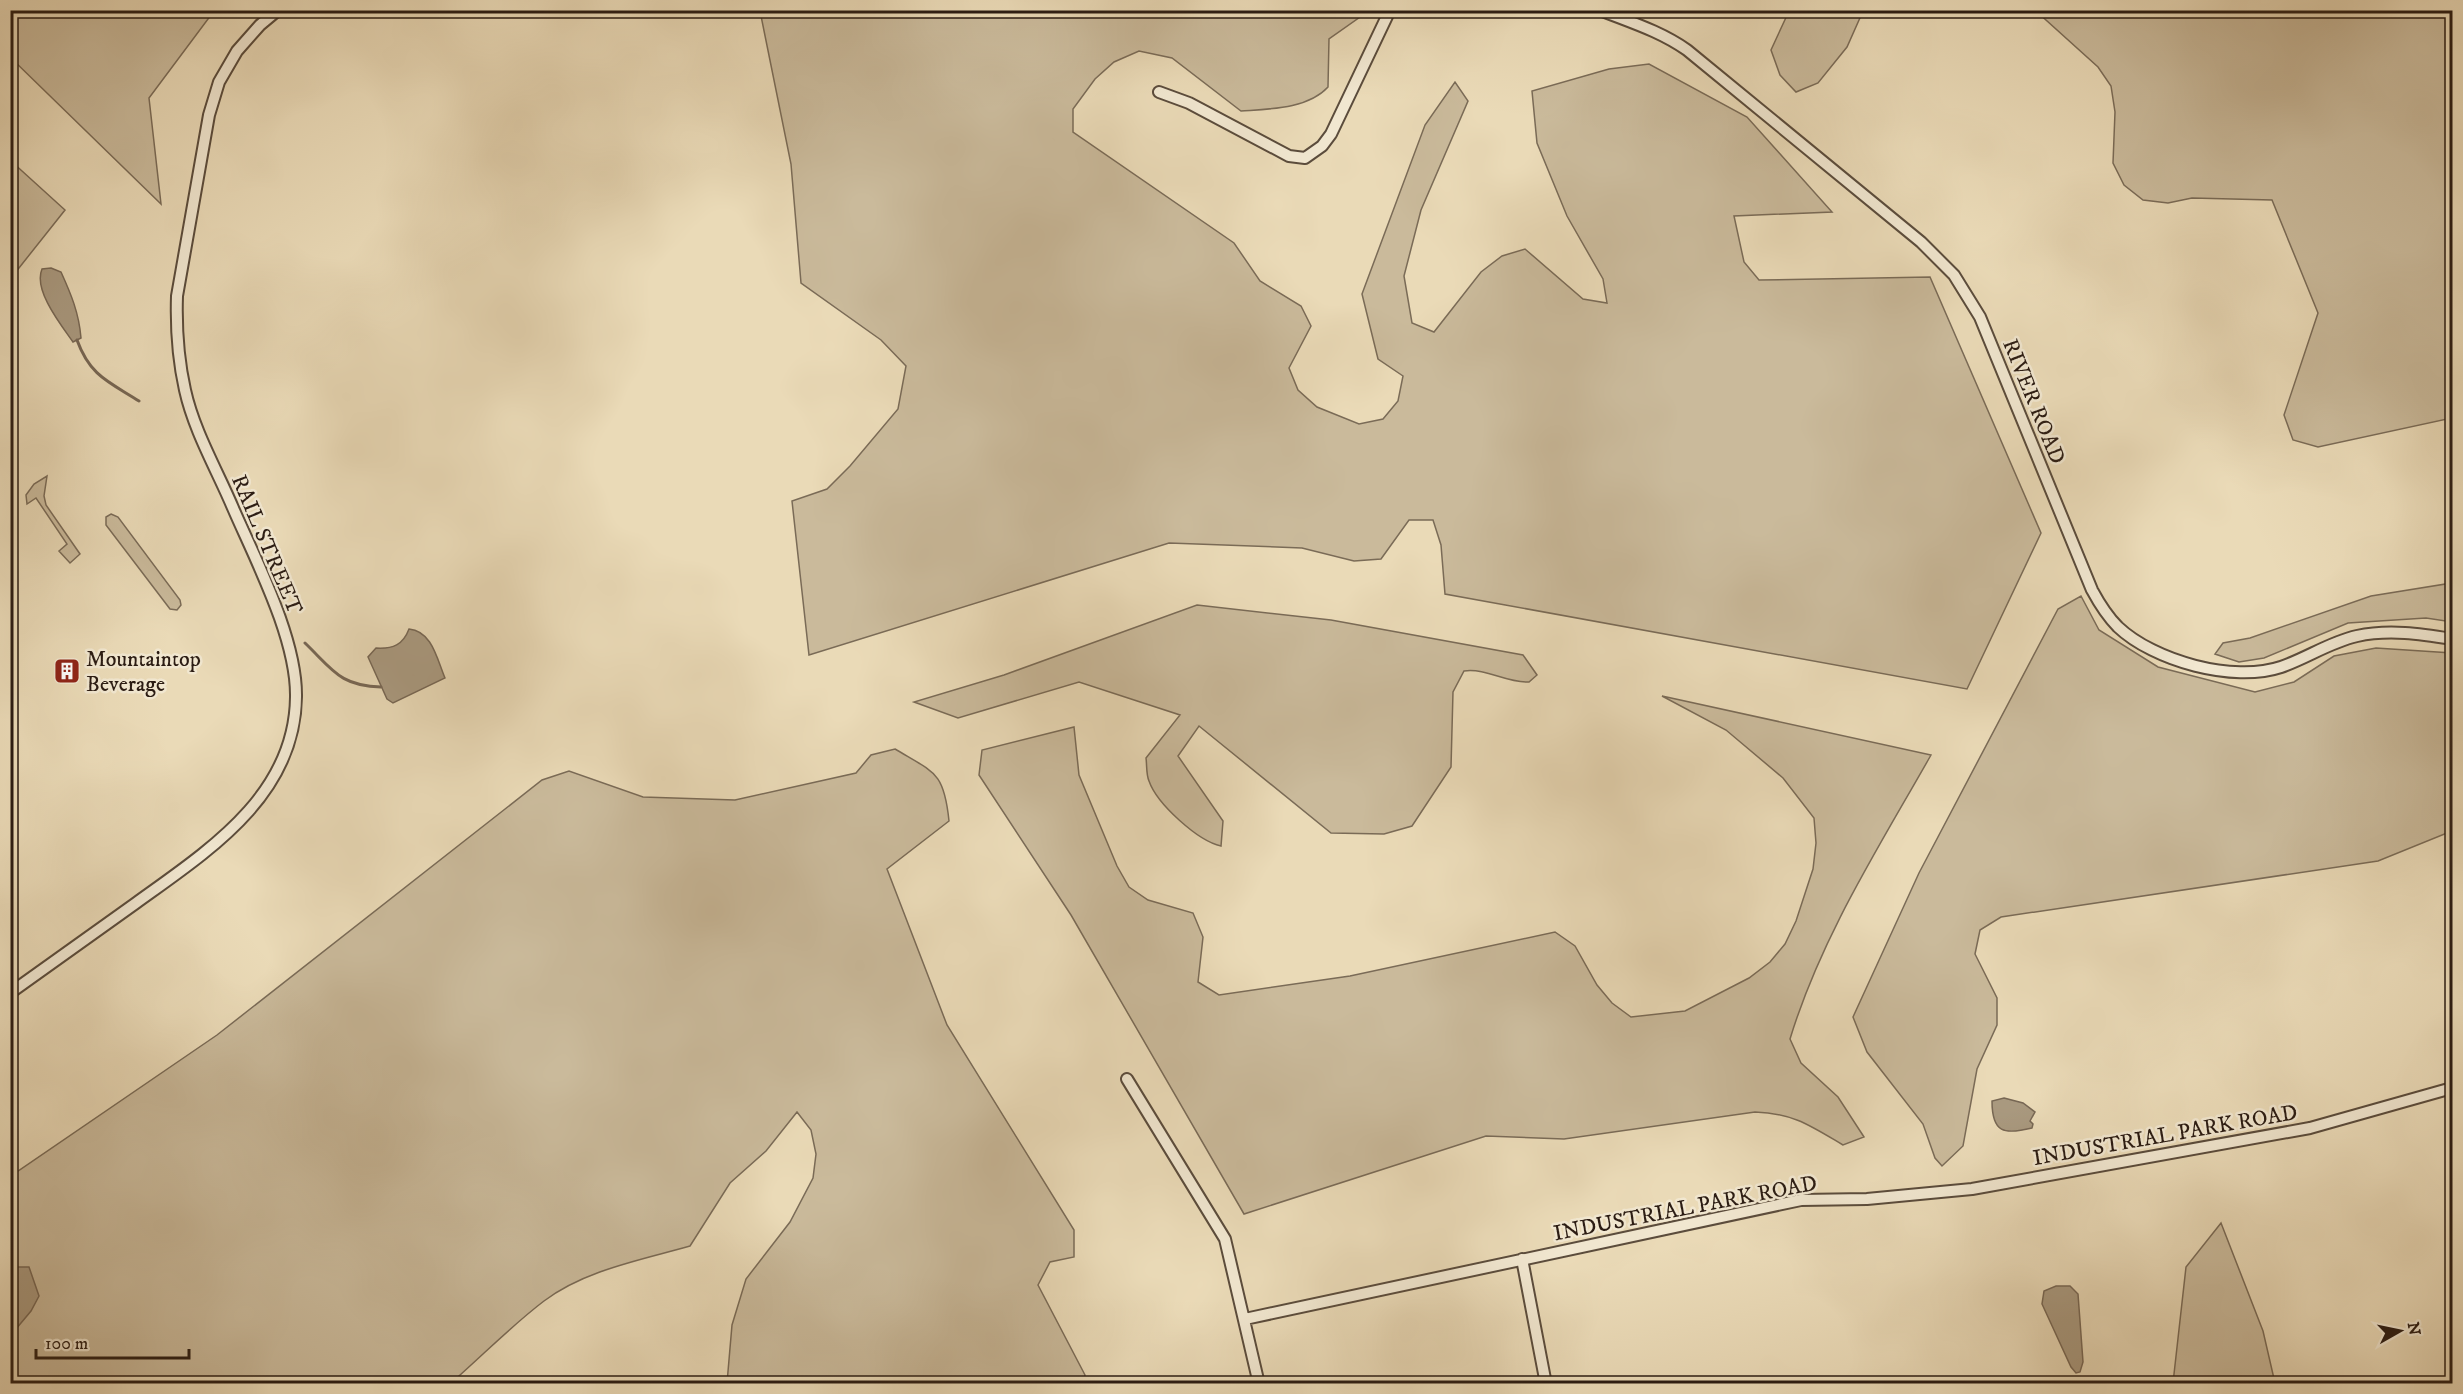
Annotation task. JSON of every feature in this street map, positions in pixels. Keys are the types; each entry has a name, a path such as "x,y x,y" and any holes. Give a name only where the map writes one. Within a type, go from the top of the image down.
{"street":[{"name":"RAIL STREET","path":"10,993 202,856 242,821 276,777 285,757 294,723 296,695 285,636 185,392 176,324 177,296 209,115 219,82 237,51 260,25 278,10"},
{"path":"1159,92 1189,103 1289,156 1305,158 1322,146 1330,134 1390,10"},
{"name":"RIVER ROAD","path":"1600,10 1646,27 1679,45 1920,241 1954,275 1971,298 1980,317 2092,590 2103,610 2128,635 2165,655 2225,671 2246,673 2282,667 2329,645 2359,636 2392,633 2452,639"},
{"path":"1127,1080 1225,1239 1259,1383"},
{"name":"INDUSTRIAL PARK ROAD","path":"1245,1319 1801,1200 1867,1199 1972,1189 2289,1132 2364,1114 2452,1088"},
{"path":"1522,1259 1546,1383"}],"shaded area":[{"path":"10,11 214,11 149,98 161,204 11,58"},
{"path":"760,11 1362,11 1360,17 1329,39 1328,87 1310,100 1299,104 1241,111 1172,58 1139,51 1114,62 1095,79 1073,109 1073,132 1234,243 1260,281 1301,306 1311,326 1289,368 1298,390 1317,407 1359,424 1383,419 1398,401 1403,376 1378,359 1362,294 1425,125 1455,82 1468,101 1421,210 1404,276 1412,323 1434,332 1481,272 1502,256 1525,249 1583,299 1607,303 1603,279 1567,216 1537,143 1532,91 1609,69 1649,64 1747,117 1832,212 1734,216 1744,262 1759,280 1930,277 2041,533 1967,689 1445,594 1441,545 1433,520 1409,520 1381,559 1354,561 1302,548 1169,543 809,655 792,501 827,489 850,466 898,409 906,366 881,340 801,283 791,164"},
{"path":"1789,11 1863,11 1847,47 1818,83 1796,92 1780,75 1771,50"},
{"path":"2036,11 2452,11 2452,418 2318,447 2293,440 2284,415 2318,313 2272,200 2192,198 2168,203 2143,200 2124,185 2113,163 2115,112 2111,86 2098,67"},
{"path":"11,161 65,210 11,278"},
{"path":"51,268 61,272 76,312 81,338 73,342 50,307 41,287 42,269"},
{"path":"47,476 44,496 46,505 80,554 70,563 59,551 67,544 36,498 27,504 26,495 34,484"},
{"path":"111,514 118,517 180,600 181,605 177,610 170,609 106,525 106,517"},
{"path":"2452,583 2452,622 2426,618 2348,623 2264,658 2239,662 2215,654 2223,643 2250,638 2371,596"},
{"path":"2081,596 2099,630 2158,667 2255,692 2294,682 2334,656 2376,648 2452,653 2452,831 2378,861 2001,917 1980,930 1975,954 1997,998 1997,1025 1977,1069 1963,1146 1942,1166 1935,1158 1923,1124 1867,1052 1853,1017 1919,873 2058,609"},
{"path":"1197,605 1331,620 1523,655 1537,675 1529,682 1521,682 1481,672 1464,671 1453,692 1451,767 1412,826 1384,834 1331,833 1199,726 1178,756 1223,821 1221,846 1201,837 1179,820 1160,800 1148,778 1146,758 1180,715 1079,682 958,718 914,702 1004,675"},
{"path":"409,629 417,631 428,640 445,678 393,703 387,699 368,657 376,648 397,645 404,639"},
{"path":"1662,696 1931,755 1872,858 1835,929 1803,1001 1790,1039 1801,1063 1838,1097 1864,1137 1843,1145 1811,1126 1791,1118 1755,1112 1564,1139 1486,1136 1244,1214 1071,915 979,775 982,750 1074,727 1079,775 1117,866 1129,887 1148,900 1193,913 1203,937 1198,982 1219,995 1350,976 1555,932 1575,946 1597,985 1612,1003 1631,1017 1685,1011 1749,978 1770,962 1785,944 1796,921 1813,869 1816,843 1814,818 1783,778 1726,730"},
{"path":"895,749 920,763 935,776 944,792 949,821 887,869 947,1025 1074,1230 1074,1257 1050,1262 1038,1285 1085,1375 1083,1383 727,1383 732,1325 746,1279 790,1222 813,1178 816,1154 811,1130 797,1112 766,1151 730,1183 690,1246 614,1267 560,1290 520,1321 451,1383 11,1384 11,1176 217,1035 542,780 569,771 643,797 735,800 856,773 871,755"},
{"path":"2004,1098 2023,1103 2035,1112 2030,1121 2033,1124 2032,1128 2007,1131 1997,1125 1994,1120 1992,1101"},
{"path":"2221,1223 2263,1331 2275,1383 2173,1383 2186,1267"},
{"path":"11,1267 29,1267 39,1296 31,1311 11,1335"},
{"path":"2056,1286 2070,1286 2078,1294 2083,1362 2080,1372 2076,1373 2071,1367 2042,1304 2044,1291"}],"waterway":[{"path":"77,340 94,370 139,401"},
{"path":"305,643 331,669 346,680 356,684 381,687"}],"place":[{"name":"Mountaintop Beverage","path":"67,671"}]}
